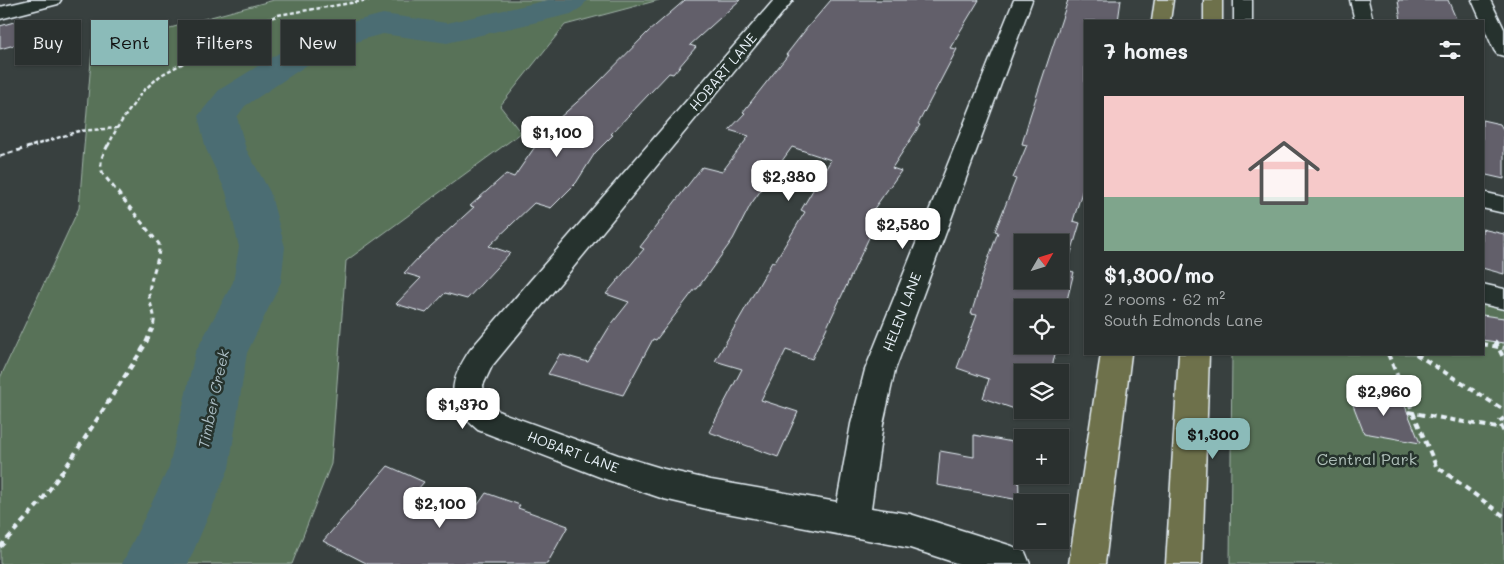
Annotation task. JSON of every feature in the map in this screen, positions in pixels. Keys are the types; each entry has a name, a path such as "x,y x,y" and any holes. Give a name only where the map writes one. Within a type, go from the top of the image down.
{"main road":[{"path":"1161,20 1164,0"},
{"path":"1212,0 1212,20"},
{"path":"1087,564 1116,355"},
{"path":"1184,564 1194,355"}],"street":[{"path":"0,13 52,0"},
{"name":"HOBART LANE","path":"784,0 481,358 471,372 467,384 468,398 475,411 488,421 617,469 664,484 710,495 910,531 1012,564"},
{"name":"HELEN LANE","path":"852,520 867,424 883,362 1024,0"},
{"path":"1243,0 1243,20"},
{"path":"1341,0 1360,2 1364,20"},
{"path":"1481,0 1504,50"},
{"path":"1484,200 1504,205"},
{"path":"1484,294 1504,298"}],"path":[{"path":"0,547 38,504 72,458 145,345 152,328 154,312 148,303 160,254 159,244 153,234 103,174 100,167 104,150 117,128 152,82 251,27 291,12 369,0"},
{"path":"0,156 79,131 117,128"},
{"path":"1495,341 1504,360"},
{"path":"1484,344 1504,348"},
{"path":"1388,355 1410,412 1436,466 1504,516"},
{"path":"1418,355 1504,410"},
{"path":"1410,412 1503,430"},
{"path":"1503,430 1499,422 1504,418"}],"green space":[{"path":"274,0 659,0 565,25 500,106 521,133 346,261 331,464 292,564 0,564 0,378 79,208 91,61 91,65 168,65 168,29 178,26 178,65 271,65 271,20 200,20"},
{"name":"Central Park","path":"1484,302 1504,307 1504,564 1230,564 1232,355 1484,355"}],"building":[{"path":"685,0 740,0 690,45 696,47 673,74 669,73 611,134 613,135 595,153 576,183 551,208 534,203 489,246 510,253 467,299 445,293 426,313 396,304 421,278 404,273 420,256 474,207 470,206 506,174 514,177 548,128 595,86 648,32"},
{"path":"831,0 979,0 950,48 957,49 918,124 920,125 892,168 901,171 873,210 881,212 812,359 786,350 761,400 798,412 778,457 709,432 742,369 715,361 772,262 774,263 805,212 801,210 831,160 792,147 751,204 733,239 697,289 695,289 656,340 653,339 623,395 548,374 560,354 588,362 610,326 629,302 606,294 644,249 640,247 702,167 722,172 749,136 729,130 745,113 743,112 788,55 786,55"},
{"path":"1068,0 1121,0 1118,20 1084,20 1084,185 1073,221 1080,223 1069,260 1069,234 1014,234 1014,289 1069,289 1069,271 1074,272 1067,299 1014,299 1014,354 1055,354 1053,364 1014,364 1014,409 983,398 989,379 957,368 977,315 971,314 998,232 995,231 1016,179 1013,178 1027,145 1022,144"},
{"path":"1398,0 1448,0 1457,20 1401,20"},
{"path":"15,22 15,45 0,49 0,26"},
{"path":"1484,120 1500,124 1504,131 1504,179 1484,174"},
{"path":"1484,229 1504,234 1504,274 1484,269"},
{"path":"1484,315 1504,318 1504,343 1484,340"},
{"path":"1348,392 1403,401 1420,443 1364,433"},
{"path":"974,435 1014,442 1014,484 1019,484 1019,494 1014,494 1014,499 937,485 940,451 974,457"},
{"path":"388,466 424,482 412,496 468,519 486,493 520,505 518,508 568,526 547,564 368,564 323,541"}],"waterway":[{"name":"Timber Creek","path":"155,564 199,468 221,353 257,282 262,247 248,192 226,149 217,116 232,98 304,52 352,32 383,24 447,33 560,7 571,0"}]}
